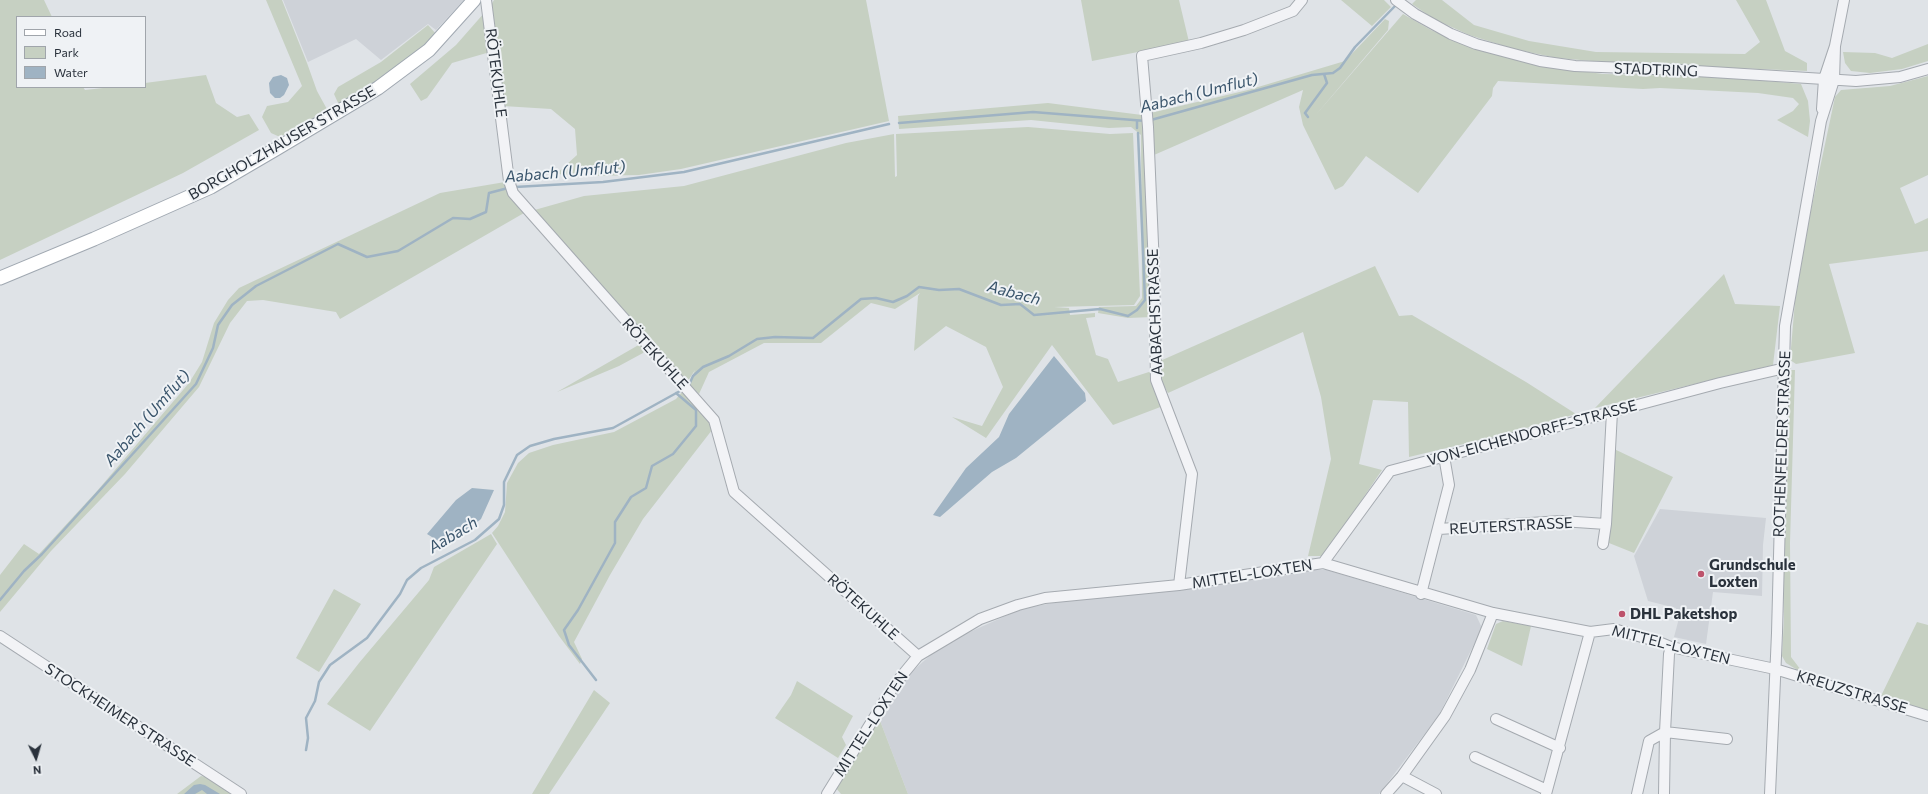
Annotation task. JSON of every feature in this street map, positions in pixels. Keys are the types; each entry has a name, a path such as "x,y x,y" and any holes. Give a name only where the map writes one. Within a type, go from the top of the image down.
{"main road":[{"name":"BORGHOLZHAUSER STRASSE","path":"0,278 94,239 211,187 276,149 378,88 424,54 455,24 474,0"}],"street":[{"name":"RÖTEKUHLE","path":"486,0 509,181 513,193 714,420 734,492 918,656"},
{"name":"AABACHSTRASSE","path":"1179,585 1192,474 1156,380 1154,267 1148,127 1142,56 1201,43 1244,30 1293,11 1302,0"},
{"name":"STADTRING","path":"1396,0 1414,14 1451,34 1476,44 1540,61 1575,66 1680,70 1829,79 1880,80 1900,77 1928,69"},
{"name":"ROTHENFELDER STRASSE","path":"1770,794 1785,368 1785,326 1844,0"},
{"name":"VON-EICHENDORFF-STRASSE","path":"1323,563 1390,471 1720,382 1785,368"},
{"path":"1604,544 1612,412"},
{"path":"1421,594 1439,529 1449,485 1444,456"},
{"name":"REUTERSTRASSE","path":"1439,529 1561,521 1606,524"},
{"name":"MITTEL-LOXTEN","path":"827,794 894,684 918,656 980,619 1018,605 1045,598 1179,585 1323,563 1421,594 1493,614 1590,632 1614,629 1671,647 1775,669"},
{"path":"1386,794 1402,776 1444,716 1470,670 1493,614"},
{"path":"1475,757 1547,792 1590,632"},
{"name":"STOCKHEIMER STRASSE","path":"0,636 241,794"},
{"path":"1664,794 1665,732 1669,654 1671,647"},
{"name":"KREUZSTRASSE","path":"1775,669 1928,716"},
{"path":"1496,719 1560,748"},
{"path":"1637,794 1649,741 1665,732 1727,739"},
{"path":"1402,776 1436,794"}],"shaded area":[{"path":"283,0 464,0 436,30 428,24 381,60 356,39 308,62"},
{"name":"Grundschule Loxten","path":"1660,509 1766,518 1763,545 1762,596 1713,592 1706,644 1674,637 1678,622 1676,608 1648,601 1634,556"},
{"path":"1303,570 1327,570 1476,615 1482,628 1439,715 1379,794 908,794 879,718 907,676 943,644 1021,609 1063,601 1185,590"}],"green space":[{"path":"0,0 44,0 52,16 16,16 16,88 84,88 85,90 103,88 146,88 146,83 206,75 216,103 237,117 249,114 259,130 183,173 0,260"},
{"path":"266,0 282,0 317,91 328,111 280,137 271,133 262,117 267,106 288,102 302,86"},
{"path":"494,0 866,0 889,121 681,169 639,175 590,176 556,174 577,155 575,129 551,109 503,106 491,5"},
{"path":"1081,0 1179,0 1189,42 1092,61"},
{"path":"1341,0 1384,0 1391,7 1372,26"},
{"path":"1416,0 1442,0 1474,25 1529,41 1596,52 1745,54 1760,42 1736,0 1766,0 1785,51 1807,63 1807,71 1616,63 1557,58 1514,49 1469,35 1434,19 1412,4"},
{"path":"485,12 490,52 452,63 427,98 421,101 410,84 456,45"},
{"path":"1403,14 1431,30 1474,49 1536,65 1603,74 1710,76 1801,84 1808,101 1810,121 1808,137 1777,120 1793,111 1799,104 1793,98 1758,93 1660,88 1643,89 1498,81 1493,88 1492,96 1418,193 1366,156 1343,186 1335,190 1303,125 1299,107 1303,90 1154,155 1152,317 1128,318 1098,313 1099,307 1136,306 1142,298 1141,135 1131,127 1109,128 1031,120 899,129 898,116 1048,103 1142,115 1248,90 1345,61 1385,19 1389,21 1388,30 1314,117"},
{"path":"428,25 436,34 410,58 346,104 339,105 334,94 338,87 381,62"},
{"path":"1928,44 1928,61 1902,69 1870,73 1851,71 1845,63 1843,52 1875,53 1892,58"},
{"path":"1928,76 1928,175 1900,188 1915,224 1928,218 1928,251 1829,264 1855,353 1796,364 1790,360 1795,301 1810,215 1835,97 1841,90 1890,86"},
{"path":"1028,127 1110,134 1133,133 1140,296 1134,305 1054,307 1069,308 1070,315 1095,313 1095,317 1086,318 1096,355 1108,359 1118,382 1152,371 1163,406 1113,425 1052,345 986,438 952,417 982,426 1003,387 986,347 946,326 914,351 918,296 920,293 895,309 871,303 821,343 764,343 709,372 699,394 689,385 695,370 686,384 531,211 584,196 684,186 846,143 894,134 895,177 897,176 896,134"},
{"path":"505,182 524,213 340,319 336,312 263,300 247,301 230,323 199,387 125,474 51,551 0,612 0,575 24,544 39,554 97,491 189,383 202,362 214,323 228,300 239,288 440,193"},
{"path":"1375,266 1399,316 1412,315 1526,382 1576,414 1505,434 1409,457 1408,402 1373,400 1359,464 1382,470 1324,556 1308,556 1331,459 1321,397 1303,332 1168,393 1161,381 1160,361"},
{"path":"1724,274 1735,304 1780,306 1773,365 1595,408"},
{"path":"642,343 645,350 643,353 619,366 557,392"},
{"path":"1790,370 1795,370 1790,543 1791,657 1804,674 1786,663 1782,656 1784,619 1783,574"},
{"path":"683,391 709,420 712,430 643,519 610,575 574,642 582,659 580,664 559,636 492,533 498,526 505,512 507,483 518,463 529,453 553,445 614,432 676,399"},
{"path":"1612,448 1673,477 1634,553 1609,543"},
{"path":"491,534 497,544 370,731 327,704 359,663 429,580 434,567"},
{"path":"334,589 361,604 319,672 296,658"},
{"path":"1503,621 1531,626 1522,666 1487,649 1496,624"},
{"path":"1917,622 1928,625 1928,711 1881,696"},
{"path":"797,681 853,716 842,737 846,745 838,758 775,718 791,695"},
{"path":"594,690 610,703 549,794 532,794"},
{"path":"879,718 908,794 841,794 836,788"},
{"path":"201,776 206,777 232,794 177,794"}],"water":[{"path":"281,75 287,78 289,85 284,95 280,98 275,98 270,93 269,83 273,77"},
{"path":"1054,356 1085,393 1086,401 1016,458 992,472 940,517 933,515 966,468 999,437 1009,414"},
{"path":"472,488 494,490 481,519 464,533 445,545 427,534 456,500"},
{"path":"194,785 205,785 220,794 207,794 202,790 195,794 184,794"}],"waterway":[{"name":"Aabach (Umflut)","path":"1151,120 1312,75 1333,73 1340,68 1355,47 1397,4"},
{"path":"1308,117 1305,113 1327,83 1324,74"},
{"name":"Aabach (Umflut)","path":"899,123 1033,112 1146,121"},
{"name":"Aabach","path":"1137,121 1137,128"},
{"name":"Aabach (Umflut)","path":"515,187 603,182 684,172 889,124"},
{"name":"Aabach","path":"689,385 693,376 703,367 729,356 757,339 775,337 813,338 861,299 876,298 893,302 907,296 919,287 939,290 959,289 1001,305 1020,304 1034,315 1100,309 1128,316 1137,310 1145,300 1138,133"},
{"name":"Aabach (Umflut)","path":"0,600 24,571 42,554 196,384 213,348 218,325 232,305 256,286 338,244 367,257 398,251 453,218 470,219 486,212 489,193 508,188"},
{"name":"Aabach","path":"306,750 308,738 306,718 315,701 319,682 330,665 367,638 400,594 407,580 421,568 475,540 499,519 504,505 504,482 517,455 530,446 554,439 613,428 680,391"},
{"path":"596,680 569,645 564,630 578,610 615,543 615,522 631,497 646,488 652,466 673,454 696,426 696,410 676,393"}],"place":[{"name":"Grundschule Loxten","path":"1701,574"},
{"name":"DHL Paketshop","path":"1622,614"}]}
